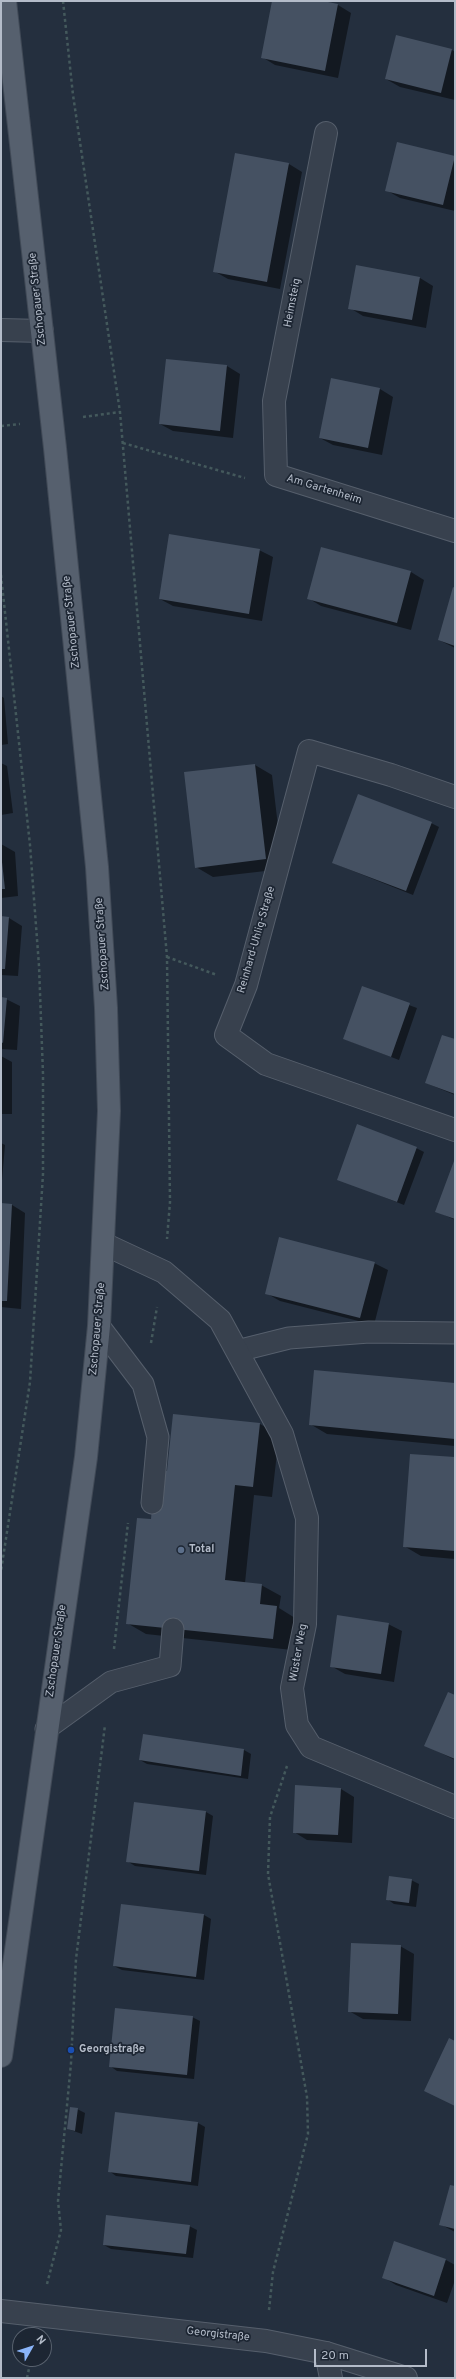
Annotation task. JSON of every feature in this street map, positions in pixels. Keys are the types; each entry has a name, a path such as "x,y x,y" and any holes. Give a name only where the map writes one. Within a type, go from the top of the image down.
{"main road":[{"name":"Zschopauer Straße","path":"1,2056 46,1729 86,1457 99,1326 109,1111 101,911 42,331 5,1"}],"street":[{"name":"Heimsteig","path":"276,475 274,400 326,133"},
{"path":"1,330 42,331"},
{"name":"Am Gartenheim","path":"276,475 455,531"},
{"name":"Reinhard-Uhlig-Straße","path":"455,797 391,775 309,751 246,985 226,1035 266,1064 455,1130"},
{"path":"104,1244 164,1272 220,1320 237,1351"},
{"name":"Wüster Weg","path":"237,1351 282,1434 307,1518 305,1624 292,1688 297,1725 311,1747 455,1807"},
{"name":"Georgistraße","path":"1,2312 266,2341 326,2353 406,2378"},
{"path":"326,2353 331,2378"}],"lane":[{"path":"99,1326 143,1384 158,1437 152,1503"},
{"path":"237,1351 296,1338 369,1332 455,1333"},
{"path":"46,1729 111,1682 170,1666 173,1629"}],"path":[{"path":"63,1 73,95"},
{"name":"Am Gartenheim","path":"123,444 257,482 276,475"},
{"path":"1,575 30,845 39,966 43,1074 43,1174 30,1382 1,1571"},
{"path":"167,957 246,985"},
{"path":"266,2341 273,2272 308,2134 307,2097 268,1874 270,1817 288,1763 297,1725"},
{"path":"39,2315 61,2230 58,2201 72,2063 76,1959"},
{"path":"28,2378 30,2367"}],"building":[{"path":"272,1 323,1 338,4 325,71 261,58"},
{"path":"396,35 452,49 441,93 385,79"},
{"path":"397,142 455,156 443,205 385,191"},
{"path":"235,153 289,163 267,282 213,272"},
{"path":"356,265 420,277 412,320 348,309"},
{"path":"166,359 227,365 220,431 159,424"},
{"path":"331,378 380,388 368,448 319,438"},
{"path":"169,534 260,549 249,614 159,599"},
{"path":"321,547 411,571 397,623 307,599"},
{"path":"453,587 455,588 455,646 438,640"},
{"path":"255,764 266,859 195,868 184,772"},
{"path":"358,794 432,822 406,891 332,863"},
{"path":"1,853 5,889 1,889"},
{"path":"1,916 9,917 5,969 1,969"},
{"path":"362,986 410,1003 391,1057 343,1039"},
{"path":"1,997 7,998 3,1043 1,1042"},
{"path":"442,1035 455,1039 455,1094 425,1083"},
{"path":"357,1124 417,1147 397,1202 337,1180"},
{"path":"454,1161 455,1162 455,1219 435,1212"},
{"path":"1,1203 12,1204 7,1301 1,1301"},
{"path":"279,1237 375,1262 360,1318 265,1294"},
{"path":"314,1370 455,1383 455,1439 309,1425"},
{"name":"Total","path":"173,1414 260,1423 253,1487 235,1485 225,1580 262,1584 260,1604 277,1606 273,1639 126,1624 137,1518 151,1519 155,1470 167,1471"},
{"path":"410,1454 455,1457 455,1551 403,1547"},
{"path":"337,1615 389,1623 381,1674 330,1667"},
{"path":"448,1692 455,1695 455,1759 424,1746"},
{"path":"143,1734 244,1749 241,1776 139,1760"},
{"path":"295,1785 341,1788 338,1835 293,1833"},
{"path":"134,1802 206,1811 199,1871 126,1862"},
{"path":"389,1876 412,1879 409,1903 386,1900"},
{"path":"121,1904 204,1914 196,1977 113,1966"},
{"path":"351,1943 401,1945 398,2014 348,2012"},
{"path":"115,2008 193,2016 187,2075 109,2067"},
{"path":"449,2038 455,2041 455,2106 424,2091"},
{"path":"70,2107 78,2108 75,2131 67,2129"},
{"path":"115,2112 198,2122 191,2182 108,2172"},
{"path":"450,2185 455,2186 455,2229 439,2225"},
{"path":"106,2215 190,2225 186,2254 103,2245"},
{"path":"394,2241 446,2259 434,2296 382,2278"}],"place":[{"name":"Total","path":"181,1550"},
{"name":"Georgistraße","path":"71,2050"}]}
